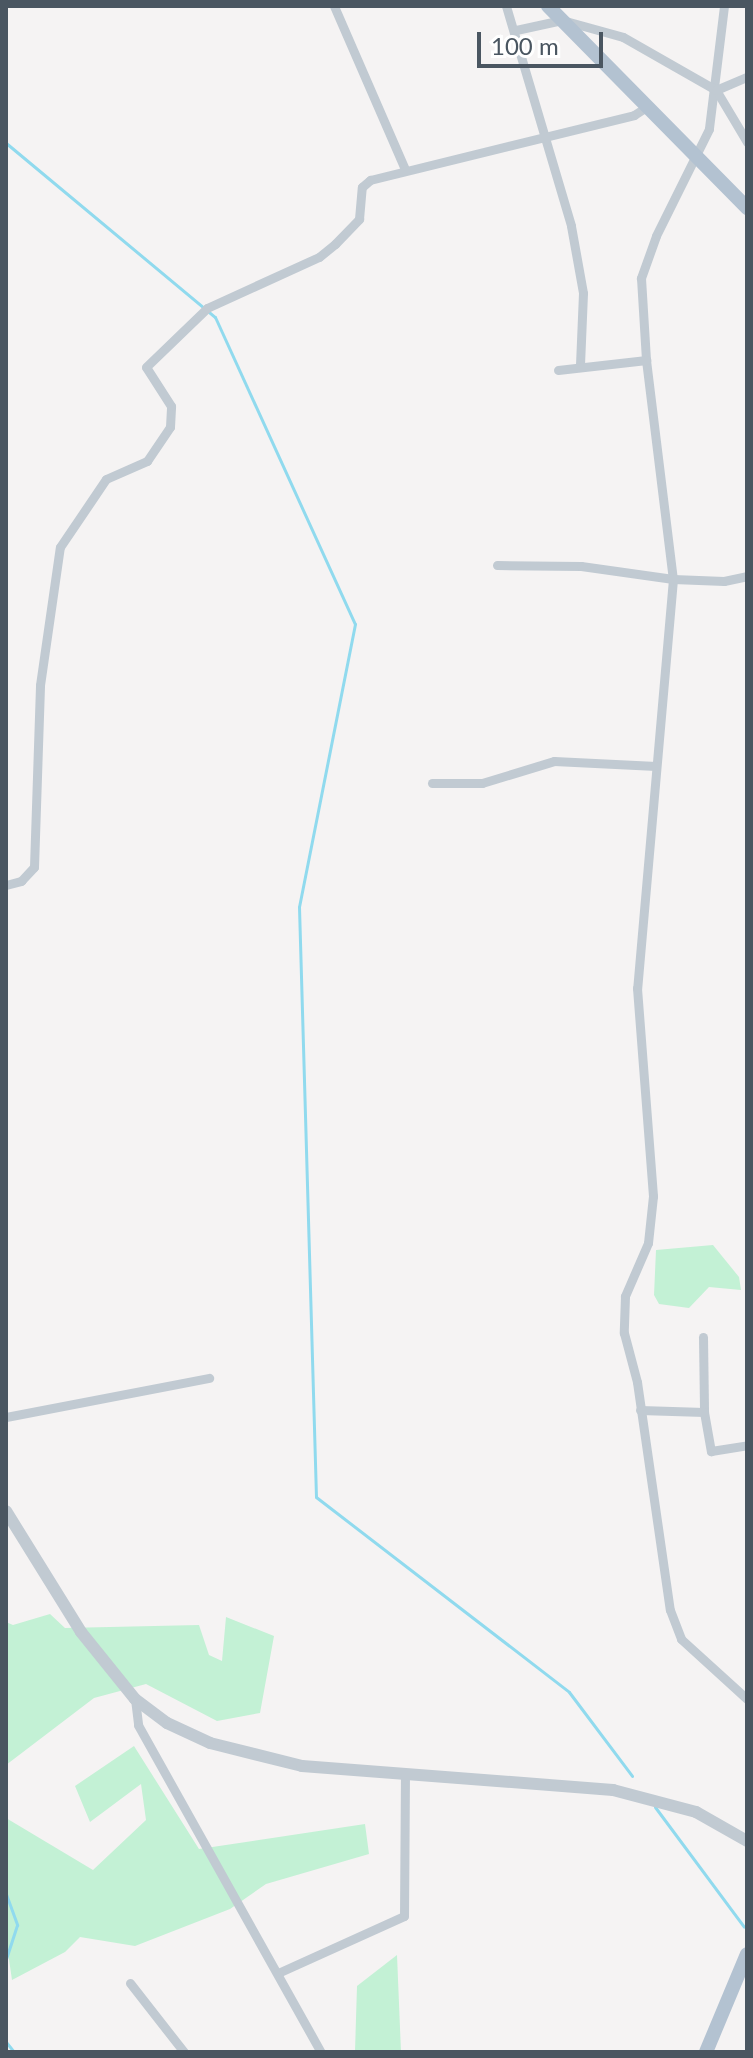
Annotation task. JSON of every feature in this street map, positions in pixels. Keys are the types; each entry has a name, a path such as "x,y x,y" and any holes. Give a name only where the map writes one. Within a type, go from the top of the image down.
{"main road":[{"path":"548,6 747,208"},
{"path":"706,2052 747,1954"}],"street":[{"path":"334,6 405,169"},
{"path":"506,6 516,30 583,293 580,365"},
{"path":"724,6 716,90 699,156 656,236 641,278 646,360 673,579 637,988 653,1196 648,1243 625,1296 624,1333 640,1410 670,1610 681,1639 747,1699"},
{"path":"516,30 562,20 623,37 716,90 747,142"},
{"path":"716,90 747,77"},
{"path":"6,885 21,881 34,867 40,685 60,547 106,479 147,461 170,427 171,406 146,367 207,308 319,257 359,219 362,187 405,169 544,138 648,106"},
{"path":"558,370 580,365 646,360"},
{"path":"497,565 581,566 673,579 724,581 747,576"},
{"path":"432,783 482,783 554,761 656,766"},
{"path":"703,1337 704,1412 711,1451 747,1445"},
{"path":"6,1417 209,1378"},
{"path":"640,1410 704,1412"},
{"path":"6,1511 81,1632 135,1699 167,1723 253,1757 405,1774 613,1790 656,1798 696,1812 747,1841"},
{"path":"135,1699 138,1725 321,2052"},
{"path":"278,1973 404,1916 405,1774"},
{"path":"130,1983 184,2052"}],"green space":[{"path":"713,1245 739,1277 741,1290 709,1287 689,1308 659,1304 654,1295 656,1250"},
{"path":"50,1614 65,1628 199,1625 209,1655 222,1661 226,1617 274,1636 260,1713 217,1721 146,1684 94,1698 6,1765 6,1622 13,1625"},
{"path":"134,1746 199,1849 365,1824 369,1854 266,1884 230,1909 135,1946 80,1937 65,1952 12,1980 6,1939 6,1818 93,1870 146,1820 141,1784 90,1822 75,1786"},
{"path":"397,1955 401,2052 355,2052 357,1986"}],"waterway":[{"path":"6,143 215,317 355,624 299,907 316,1497 569,1692 632,1776"},
{"path":"655,1807 744,1927"},
{"path":"6,1894 17,1925 6,1959"},
{"path":"6,2042 14,2052"}]}
